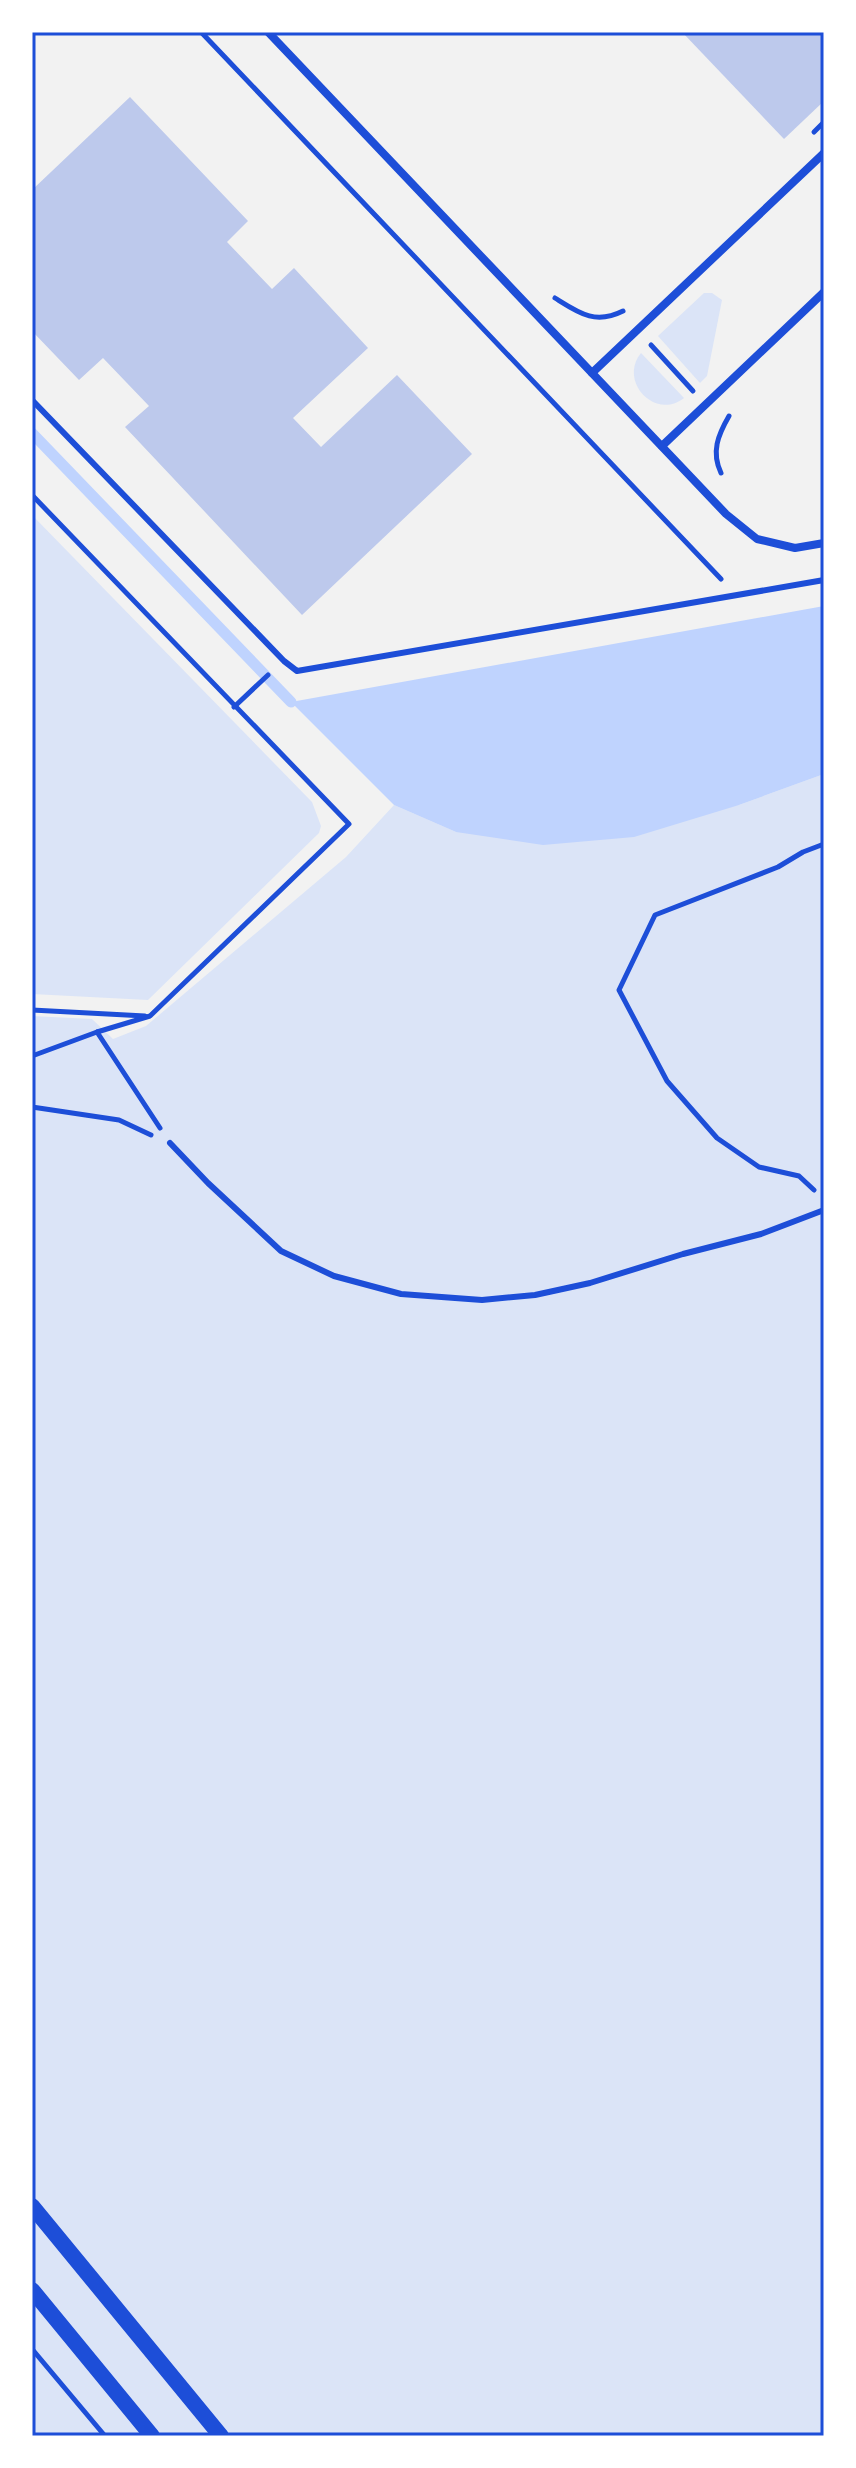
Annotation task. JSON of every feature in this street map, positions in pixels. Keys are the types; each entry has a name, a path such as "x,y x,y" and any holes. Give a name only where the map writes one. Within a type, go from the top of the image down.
{"main road":[{"path":"32,2206 221,2436"},
{"path":"32,2290 152,2436"}],"street":[{"path":"268,32 726,514 757,539 795,548 824,543"},
{"path":"592,373 824,153"},
{"path":"662,446 824,292"}],"lane":[{"path":"32,400 297,671 824,580"},
{"path":"170,1143 281,1251 334,1276 401,1294 482,1300 535,1295 590,1283 761,1234 824,1210"}],"path":[{"path":"201,32 737,595"},
{"path":"813,133 824,122"},
{"path":"555,298 576,312 594,318 611,317 624,311 637,330 724,424"},
{"path":"726,514 732,487 719,471 714,455 718,436 732,411"},
{"path":"32,495 349,824 150,1016 32,1056"},
{"path":"234,707 273,671"},
{"path":"816,1192 799,1176 759,1167 717,1138 667,1081 619,990 655,915 778,867 824,844"},
{"path":"32,1010 150,1016"},
{"path":"97,1032 170,1143"},
{"path":"32,1107 119,1120 170,1143"},
{"path":"32,2349 105,2436"}],"shaded area":[{"path":"704,293 712,293 722,300 707,376 700,383 658,336"},
{"path":"641,353 684,398 662,405 643,395 634,375"},
{"path":"32,515 312,802 321,826 319,833 148,1000 32,994"},
{"path":"824,774 824,2436 32,2436 32,1016 92,1019 113,1039 146,1026 346,857 394,805 456,832 739,805"}],"water":[{"path":"824,606 824,774 739,805 634,837 543,845 456,832 394,805 291,702"}],"building":[{"path":"682,32 824,32 824,101 784,139"},
{"path":"130,97 248,221 227,242 272,289 294,268 368,348 293,418 321,447 397,375 472,454 302,615 125,427 149,406 103,358 79,380 32,331 32,190"}],"waterway":[{"path":"32,433 291,702"}]}
